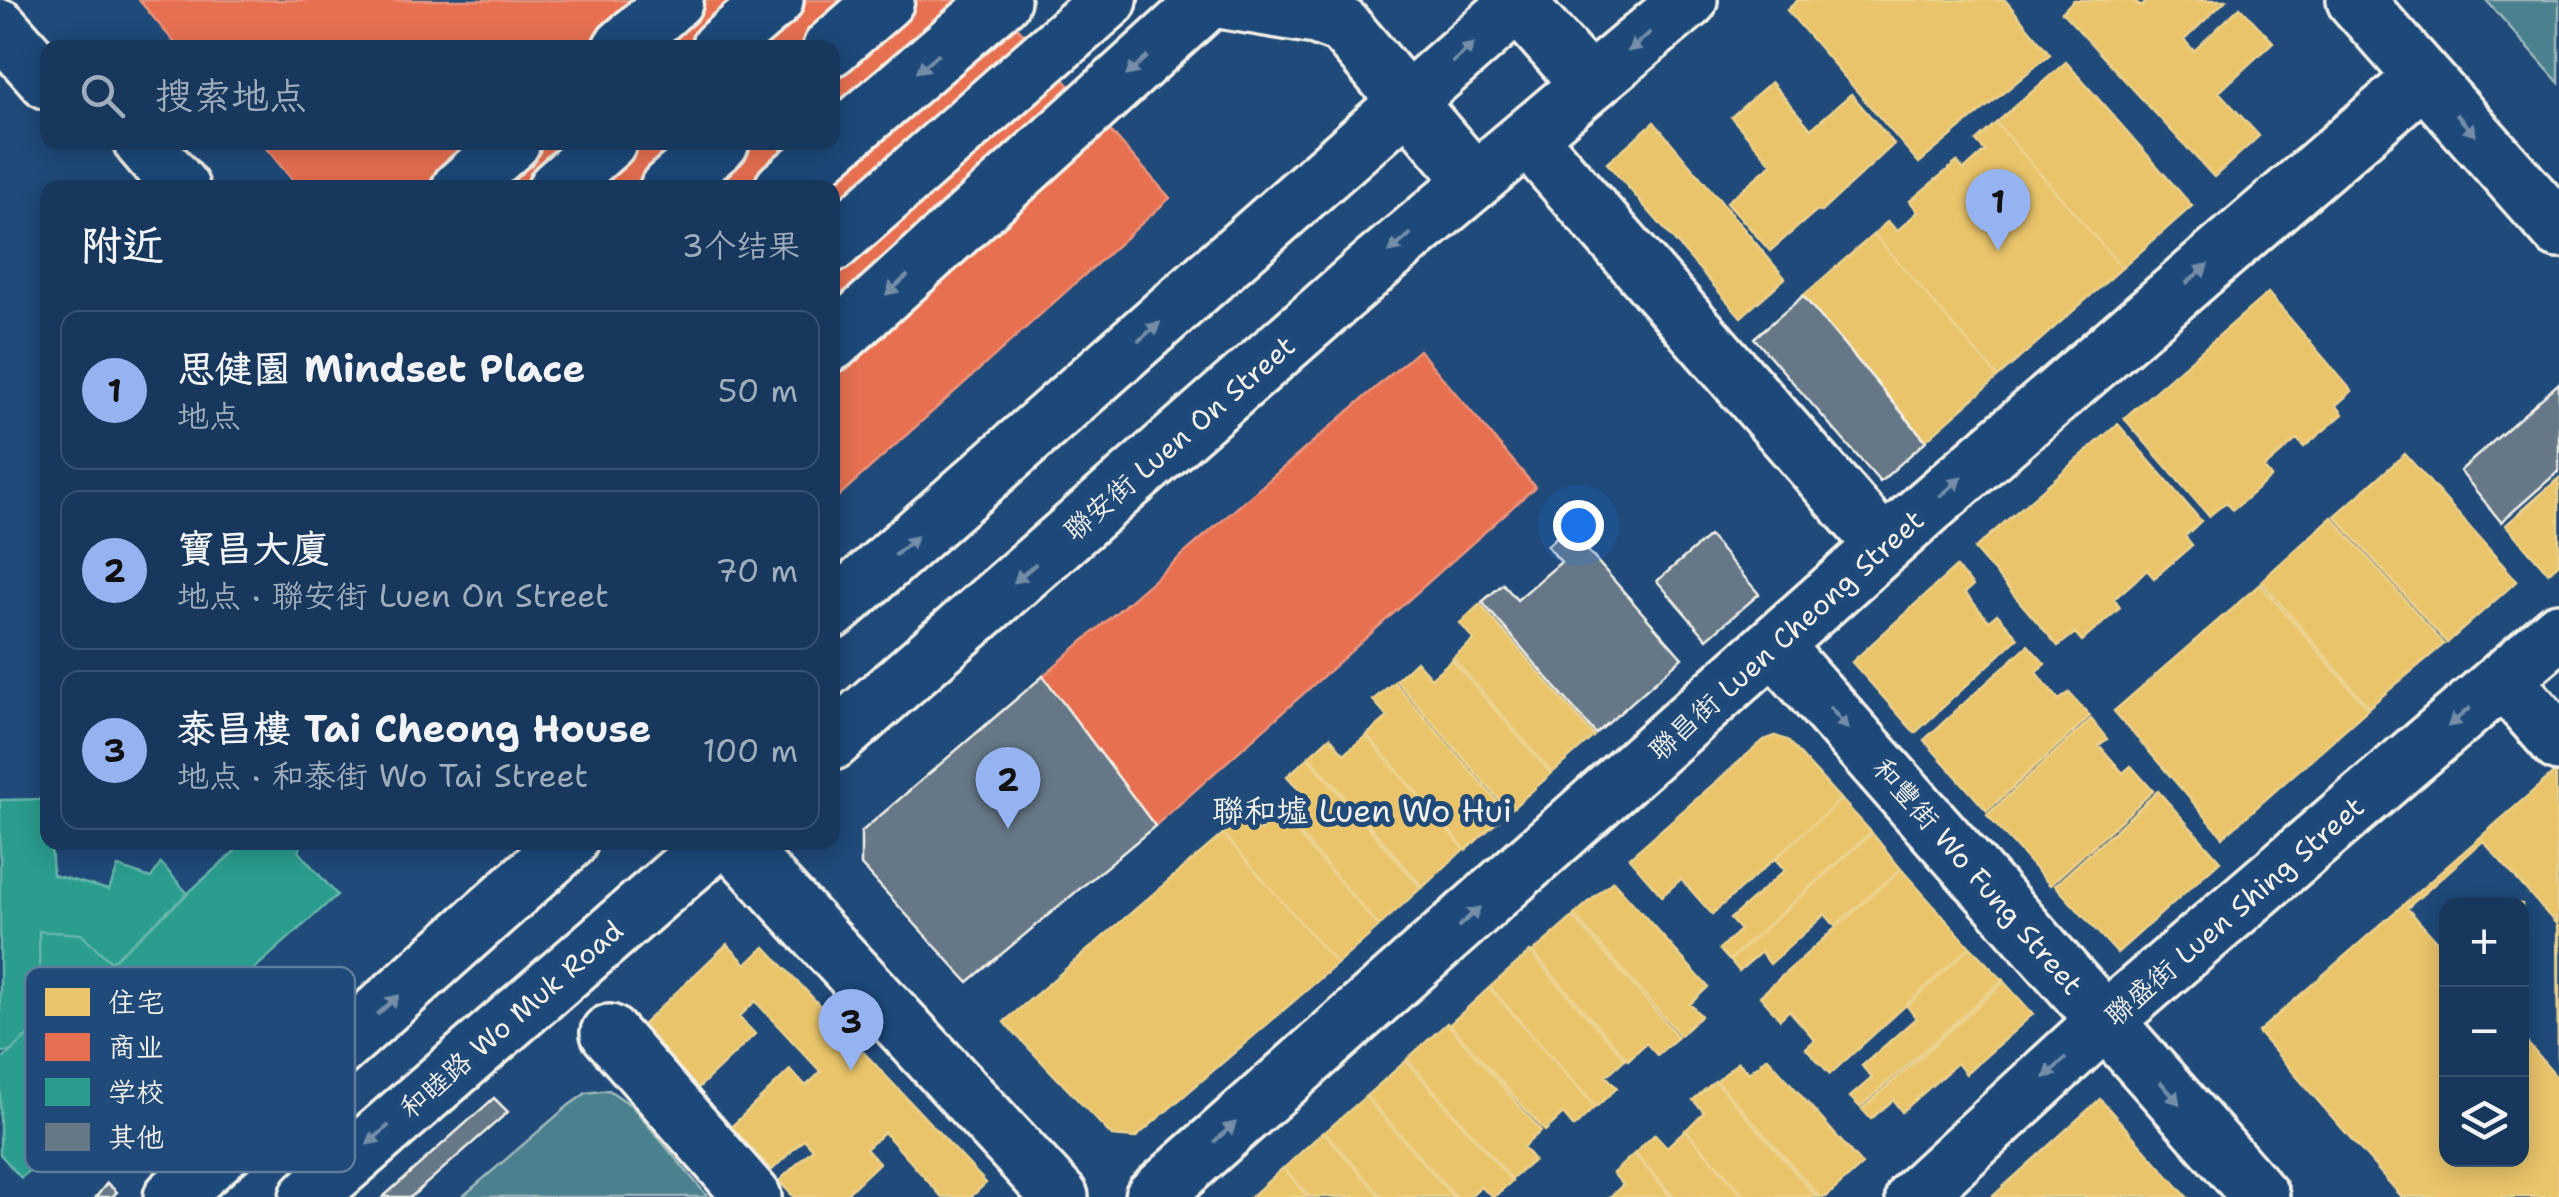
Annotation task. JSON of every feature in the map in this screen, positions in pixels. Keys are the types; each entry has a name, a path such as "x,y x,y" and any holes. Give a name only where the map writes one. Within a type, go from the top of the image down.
{"street":[{"path":"18,0 53,40"},
{"path":"630,40 676,0"},
{"path":"728,40 774,0"},
{"path":"839,40 886,0"},
{"path":"840,140 1002,0"},
{"path":"840,237 1109,0"},
{"path":"840,336 1209,0"},
{"path":"1220,0 1316,16 1343,26 1474,180"},
{"name":"聯安街 Luen On Street","path":"840,735 1474,180 1689,0"},
{"path":"2354,0 2559,230"},
{"path":"840,604 1408,103 1518,1 1589,84"},
{"path":"0,26 40,72"},
{"name":"聯昌街 Luen Cheong Street","path":"1152,1197 1884,546 2423,78"},
{"path":"1528,137 1884,546"},
{"path":"107,150 133,180"},
{"path":"149,150 175,180"},
{"path":"469,180 503,150"},
{"path":"565,180 599,150"},
{"path":"677,180 711,150"},
{"path":"793,180 828,150"},
{"name":"聯盛街 Luen Shing Street","path":"1914,1197 2106,1020 2559,631"},
{"name":"和豐街 Wo Fung Street","path":"1774,646 2261,1197"},
{"path":"2503,679 2559,742"},
{"path":"355,1034 560,850"},
{"name":"和睦路 Wo Muk Road","path":"355,1156 707,850"},
{"path":"740,850 1060,1197"},
{"path":"609,1033 753,1197"},
{"path":"172,1197 200,1172"},
{"name":"和睦路 Wo Muk Road","path":"308,1197 337,1172"}],"green space":[{"path":"2486,0 2559,0 2559,83"},
{"path":"609,1090 632,1106 708,1197 462,1197 568,1106 586,1093"}],"building: 住宅":[{"path":"926,0 972,52 1003,24 1085,123 1057,148 1110,208 1091,225 1107,242 1083,264 1021,194 1004,208 1051,262 1035,277 1020,261 1001,278 968,240 930,273 896,235 923,210 901,185 874,210 838,170 876,135 841,96 859,79 850,70 867,54 911,104 927,89 871,25 906,18"},
{"path":"1798,0 2005,0 2050,54 1919,163 1787,10"},
{"path":"2074,0 2134,0 2141,7 2149,0 2226,0 2184,40 2194,51 2240,7 2273,42 2219,92 2259,136 2214,177 2062,12"},
{"path":"2066,62 2192,206 2122,268 1996,123"},
{"path":"1771,82 1811,129 1851,94 1894,144 1821,212 1816,211 1770,251 1727,202 1772,164 1731,117"},
{"path":"1654,122 1785,278 1741,317 1607,163"},
{"path":"1996,123 2122,268 1998,377 1874,234 1888,221 1897,231 1918,212 1910,201 1957,162 1964,170 1985,151 1976,141"},
{"path":"1874,234 1998,377 1926,440 1803,296"},
{"path":"2268,293 2352,391 2336,405 2343,414 2304,447 2297,439 2264,468 2271,477 2233,510 2226,502 2209,516 2124,418"},
{"path":"2118,424 2201,521 2185,536 2192,545 2154,578 2147,570 2114,599 2120,608 2082,641 2075,633 2058,646 1974,549"},
{"path":"2405,454 2517,581 2447,643 2335,516"},
{"path":"2559,478 2559,563 2548,573 2506,525"},
{"path":"2332,517 2444,644 2369,707 2261,581"},
{"path":"1956,567 1973,586 1965,593 1989,621 1997,614 2018,638 1915,733 1852,662"},
{"path":"2260,584 2368,709 2223,837 2114,711"},
{"path":"1480,604 1594,736 1552,773 1453,658 1474,640 1460,623"},
{"path":"2028,645 2045,664 2036,672 2059,700 2069,693 2090,716 1987,811 1924,740"},
{"path":"1452,660 1551,774 1509,811 1396,680 1416,661 1431,678"},
{"path":"1394,682 1507,813 1466,850 1367,735 1388,717 1373,700"},
{"path":"2091,719 2107,739 2099,745 2123,773 2131,766 2153,791 2050,885 1987,815"},
{"path":"1366,736 1464,849 1423,887 1309,756 1330,737 1344,754"},
{"path":"1775,736 1787,740 1841,800 1712,914 1681,879 1662,896 1629,858 1764,740"},
{"path":"1308,758 1421,888 1379,926 1280,811 1302,793 1287,776"},
{"path":"2556,771 2559,1197 2402,1197 2258,1032"},
{"path":"2158,791 2220,861 2117,953 2055,885"},
{"path":"1841,799 1871,832 1729,960 1719,949 1740,930 1730,919 1785,870 1775,859"},
{"path":"1279,813 1379,927 1337,964 1223,834 1244,815 1258,832"},
{"path":"1872,833 1901,869 1835,926 1825,914 1770,964 1761,952 1739,971 1730,960"},
{"path":"1223,834 1337,964 1135,1138 1112,1136 1004,1022"},
{"path":"2483,841 2559,927 2559,1080 2529,1045 2529,897 2439,897 2439,944 2407,908"},
{"path":"1901,869 1970,947 1830,1074 1806,1048 1815,1040 1789,1010 1780,1019 1760,996"},
{"path":"1613,881 1708,987 1690,1004 1701,1016 1680,1035 1574,915"},
{"path":"1573,917 1678,1037 1657,1055 1646,1043 1628,1060 1533,952"},
{"path":"727,944 746,964 765,947 986,1183 971,1197 942,1197 884,1132 866,1149 879,1163 843,1197 794,1197 779,1181 813,1149 804,1139 772,1170 731,1127 790,1070 806,1086 821,1072 755,1001 739,1017 755,1034 695,1091 637,1030"},
{"path":"1970,947 2003,980 1860,1107 1850,1097 1872,1078 1862,1066 1916,1018 1907,1006"},
{"path":"1530,952 1625,1059 1606,1076 1617,1088 1596,1107 1490,987"},
{"path":"2004,982 2033,1014 1966,1074 1957,1063 1902,1112 1893,1100 1871,1119 1862,1109"},
{"path":"1489,988 1595,1107 1574,1127 1563,1114 1545,1131 1450,1024"},
{"path":"1447,1023 1541,1131 1523,1147 1534,1160 1512,1179 1407,1059"},
{"path":"1767,1057 1862,1165 1826,1197 1820,1197 1717,1081 1738,1062 1749,1073"},
{"path":"1406,1061 1512,1181 1494,1197 1480,1187 1469,1197 1456,1197 1366,1096"},
{"path":"1715,1081 1817,1197 1746,1197 1686,1130 1704,1112 1693,1100"},
{"path":"1365,1097 1453,1197 1382,1197 1325,1132"},
{"path":"2100,1099 2187,1197 1992,1197"},
{"path":"1685,1130 1744,1197 1674,1197 1635,1153 1655,1134 1667,1147"},
{"path":"1323,1132 1381,1197 1310,1197 1284,1168"},
{"path":"1634,1154 1671,1197 1610,1197 1623,1185 1613,1173"},
{"path":"1283,1168 1308,1197 1251,1197"}],"building: 商业":[{"path":"139,0 993,0 1170,198 840,495 840,180 292,180 268,150 840,150 840,40 172,40"},
{"path":"1419,350 1535,487 1155,826 1043,676"}],"building: 学校":[{"path":"40,799 40,850 51,850 53,875 109,890 118,867 151,878 161,863 188,894 111,962 81,934 39,931 39,967 25,967 25,1038 10,1052 0,1052 0,800"},
{"path":"236,850 299,850 337,895 257,967 39,967 39,931 81,934 111,962"},
{"path":"25,1038 28,1172 21,1178 0,1154 0,1061"}],"building: 其他":[{"path":"1803,296 1926,441 1880,482 1754,338"},
{"path":"2559,383 2559,471 2501,522 2460,471"},
{"path":"1567,527 1682,658 1596,734 1482,602 1503,584 1517,600 1561,562 1547,546"},
{"path":"1709,536 1759,594 1707,639 1657,581"},
{"path":"1043,676 1155,826 968,982 861,865 861,832"},
{"path":"494,1098 508,1112 411,1197 383,1197"},
{"path":"107,1183 117,1192 112,1197 96,1197"}],"place":[{"name":"思健園 Mindset Place","path":"1998,251"},
{"name":"寶昌大廈","path":"1008,829"},
{"name":"泰昌樓 Tai Cheong House","path":"851,1071"}],"district":[{"name":"聯和墟 Luen Wo Hui","path":"1362,810"}]}
